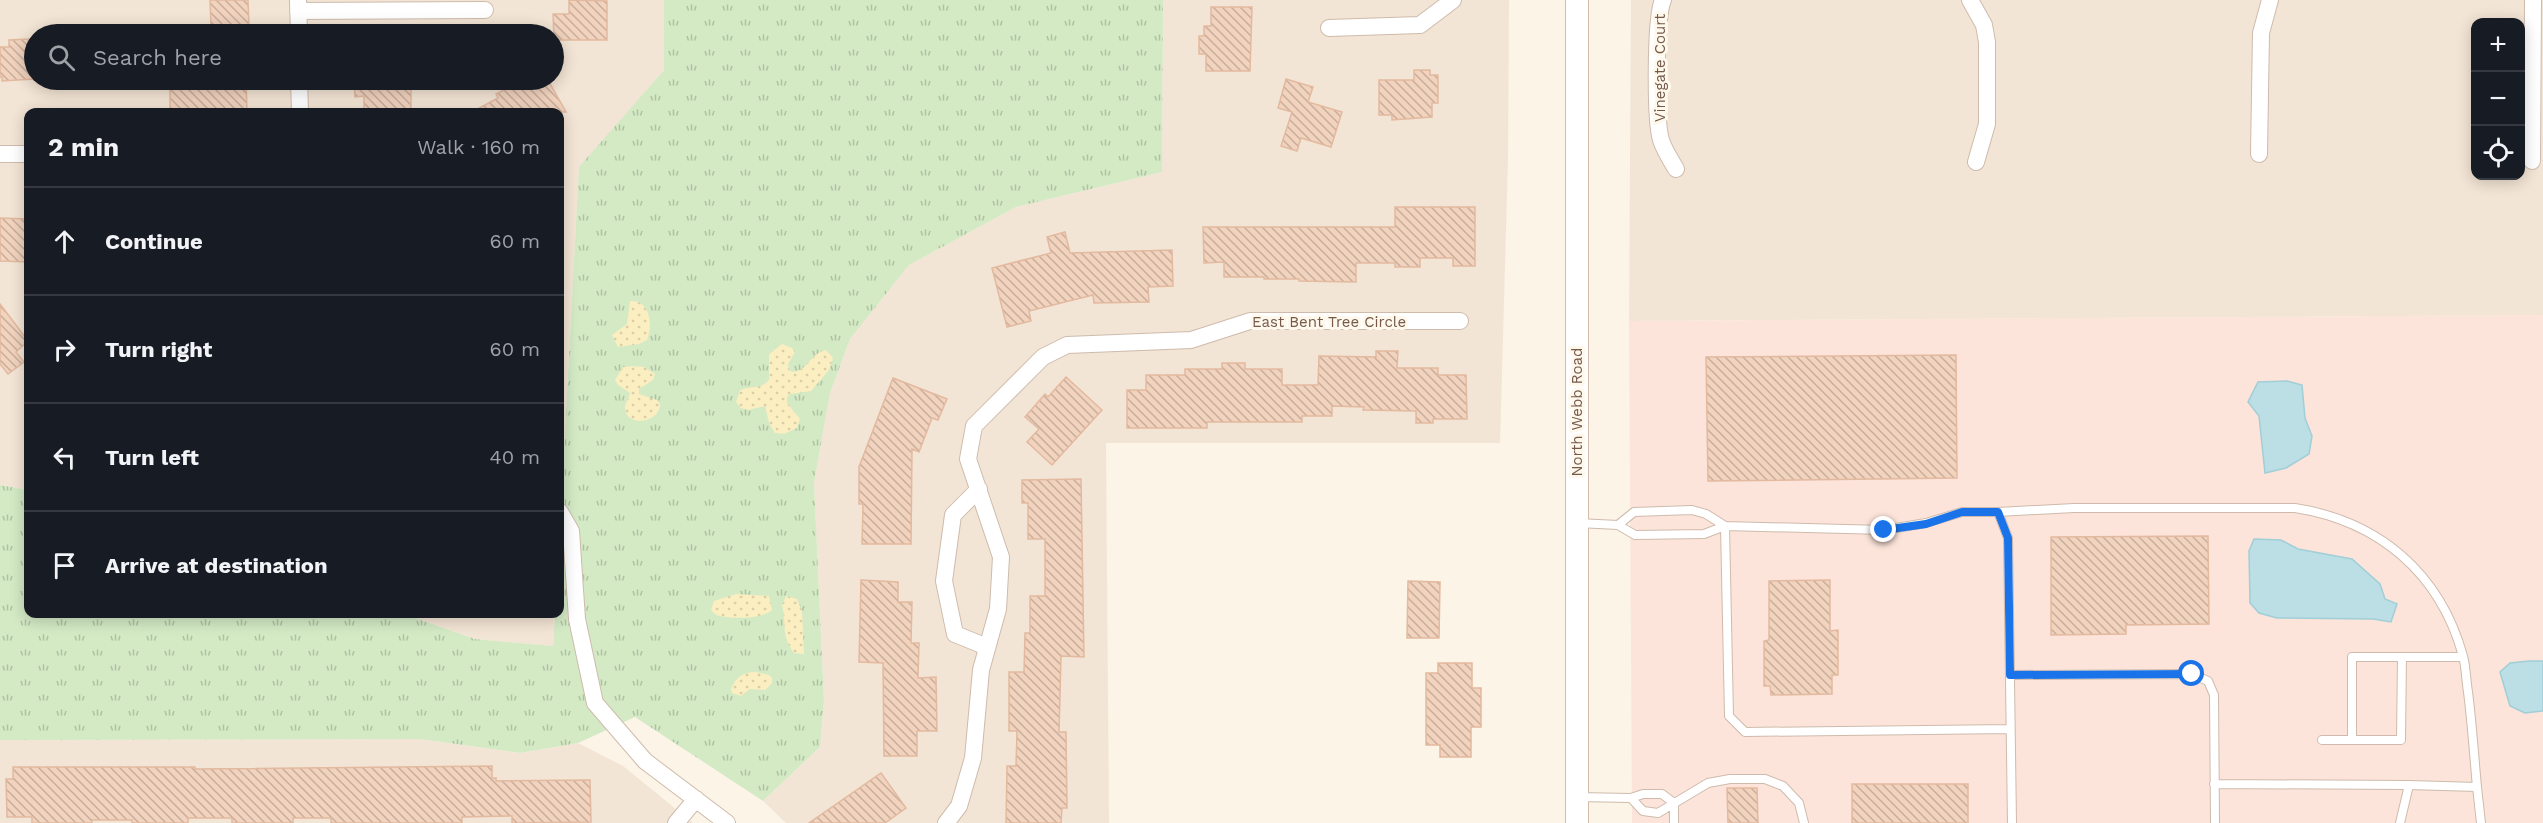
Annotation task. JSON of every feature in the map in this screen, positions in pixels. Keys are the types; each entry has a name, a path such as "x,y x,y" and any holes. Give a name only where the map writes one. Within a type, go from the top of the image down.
{"main road":[{"name":"North Webb Road","path":"1577,0 1577,823"}],"street":[{"path":"1329,28 1420,26 1453,0"},
{"name":"Vinegate Court","path":"1663,0 1659,27 1658,114 1661,141 1676,169"},
{"path":"1970,0 1984,25 1987,42 1987,124 1976,162"},
{"path":"2259,154 2261,33 2270,0"},
{"path":"2532,161 2533,0"},
{"path":"299,24 298,6 485,10"},
{"path":"299,90 300,108"},
{"path":"0,154 24,153"},
{"name":"East Bent Tree Circle","path":"946,823 959,806 973,758 981,670 998,609 1001,557 968,459 974,426 1043,357 1067,345 1191,340 1250,321 1460,321"},
{"path":"980,489 953,515 944,580 955,634 987,647"},
{"path":"564,519 571,531 577,619 595,703 645,761 727,823"},
{"path":"676,823 696,799"}],"lane":[{"path":"1577,524 1617,525 1635,535 1704,534 1725,526 1884,530 1926,524 1962,512 2074,508 2295,508 2325,513 2354,524 2393,548 2420,572 2447,615 2463,657 2481,823"},
{"path":"1617,525 1634,512 1692,510 1706,514 1725,526"},
{"path":"1998,512 2008,538 2012,823"},
{"path":"1725,526 1729,716 1745,732 2010,729"},
{"path":"2352,740 2352,657 2463,657"},
{"path":"2322,740 2401,740 2402,657"},
{"path":"2010,675 2192,674 2208,681 2214,695 2215,823"},
{"path":"1632,798 1642,811 1658,813 1708,783 1730,779 1765,779 1783,786 1799,803 1804,823"},
{"path":"2214,784 2477,787"},
{"path":"2400,823 2409,785"},
{"path":"1577,796 1632,798 1642,794 1662,794 1674,803"},
{"path":"1674,803 1674,823"}],"shaded area":[{"path":"0,0 664,0 664,70 579,168 564,450 564,108 24,108 24,489 0,485"},
{"path":"1163,0 1509,0 1508,160 1500,443 1106,443 1109,823 786,823 763,801 820,747 824,701 814,483 830,393 850,339 909,265 1016,207 1162,172"},
{"path":"1631,0 2543,0 2543,315 1629,321"},
{"path":"2543,315 2543,823 1632,823 1629,321"},
{"path":"415,618 555,618 553,646 475,639"},
{"path":"420,739 520,753 578,743 623,766 693,823 0,823 0,740"}],"green space":[{"path":"664,0 1163,0 1162,172 1016,207 909,265 850,339 830,393 814,483 824,701 820,747 763,801 635,717 578,743 520,753 420,739 0,740 0,485 24,489 24,618 415,618 475,639 553,646 555,618 564,618 564,450 579,167 664,70"}],"sand":[{"path":"630,301 637,302 646,309 650,321 649,334 647,340 639,344 618,347 612,335 627,324"},
{"path":"782,344 792,348 795,352 788,364 789,370 793,372 802,369 816,355 826,350 833,358 829,370 811,391 790,394 787,397 787,403 800,419 797,428 784,434 775,433 769,423 765,406 748,410 741,408 736,402 740,390 763,385 769,380 769,354"},
{"path":"623,367 644,367 655,374 653,380 639,389 639,394 657,400 660,404 659,410 655,415 643,421 637,421 627,414 625,406 630,393 618,385 615,380"},
{"path":"736,594 769,596 772,610 760,616 737,618 716,615 711,610 714,601"},
{"path":"786,596 797,599 802,611 804,654 794,653 785,634 782,605"},
{"path":"756,672 772,678 772,683 765,690 750,689 741,696 732,693 731,689 738,678 747,673"}],"water":[{"path":"2287,381 2302,385 2305,418 2312,436 2309,454 2286,468 2265,473 2259,416 2248,402 2258,382"},
{"path":"2254,539 2281,540 2298,549 2352,559 2380,584 2385,599 2397,604 2391,622 2373,619 2277,618 2259,613 2250,603 2249,551"},
{"path":"2543,661 2543,711 2525,713 2510,706 2500,672 2510,663"}],"building":[{"path":"210,0 248,0 249,24 211,24"},
{"path":"569,0 607,1 607,40 564,40 564,24 553,24 553,14 569,14"},
{"path":"1211,7 1252,7 1250,71 1206,71 1206,54 1199,54 1199,36 1204,36 1204,26 1211,26"},
{"path":"24,39 24,80 2,81 0,77 0,47 9,47 9,40"},
{"path":"1414,70 1430,70 1430,75 1438,75 1438,103 1432,103 1432,117 1392,120 1392,115 1379,115 1379,80 1414,80"},
{"path":"1286,79 1313,87 1308,102 1342,112 1331,147 1301,138 1297,151 1281,146 1292,112 1278,108"},
{"path":"170,90 246,90 247,108 170,108"},
{"path":"355,90 411,90 411,108 364,108 364,96 355,97"},
{"path":"504,90 554,90 564,108 479,108 498,98 496,94"},
{"path":"1395,207 1475,207 1475,266 1453,266 1453,258 1420,258 1420,267 1395,267 1395,263 1356,263 1356,282 1224,277 1224,262 1204,263 1203,227 1395,227"},
{"path":"0,218 24,219 24,262 0,261"},
{"path":"1065,232 1070,253 1172,250 1173,286 1148,287 1149,302 1094,303 1093,295 1029,311 1031,321 1007,327 992,268 1051,253 1047,237"},
{"path":"0,304 24,336 24,345 16,352 24,362 8,374 0,364"},
{"path":"1376,351 1398,351 1397,368 1438,368 1438,375 1466,375 1467,419 1433,419 1433,423 1416,423 1416,411 1363,410 1364,407 1332,406 1332,416 1302,416 1302,422 1207,422 1207,428 1127,428 1127,390 1146,390 1146,375 1185,375 1185,369 1222,369 1222,363 1245,363 1245,369 1282,369 1282,385 1318,385 1319,356 1376,357"},
{"path":"1956,355 1957,478 1708,481 1706,357"},
{"path":"1066,377 1102,410 1052,465 1027,442 1039,429 1025,417 1045,394 1048,397"},
{"path":"893,378 947,399 938,420 932,418 919,452 912,449 911,544 862,544 863,504 859,504 859,467"},
{"path":"1081,479 1084,657 1061,656 1059,732 1066,732 1067,808 1062,808 1061,823 1006,823 1007,766 1016,766 1017,731 1009,731 1009,672 1024,672 1025,633 1030,633 1030,596 1045,596 1045,539 1028,539 1028,503 1022,503 1022,480"},
{"path":"2208,536 2209,624 2126,625 2126,634 2051,635 2051,537"},
{"path":"861,580 898,582 898,602 912,602 911,643 919,643 918,678 936,677 937,731 917,731 917,756 884,756 883,663 859,662"},
{"path":"1830,580 1830,631 1838,630 1838,675 1832,675 1832,694 1771,695 1770,686 1764,686 1764,641 1769,640 1769,581"},
{"path":"1408,581 1440,582 1439,638 1407,638"},
{"path":"1438,663 1472,663 1472,688 1481,688 1481,727 1471,727 1471,757 1440,757 1440,745 1426,745 1426,673 1438,673"},
{"path":"492,766 492,778 496,778 496,781 590,780 591,822 512,823 512,816 462,817 462,823 331,823 331,818 293,818 293,823 232,823 232,818 188,818 188,823 92,820 92,823 32,823 32,817 7,817 6,779 13,779 13,767 195,767 195,769"},
{"path":"881,773 906,808 885,823 809,823"},
{"path":"1852,784 1968,784 1968,823 1852,823"},
{"path":"1727,788 1757,788 1758,823 1728,823"}],"route":[{"path":"1884,530 1926,524 1947,515 1962,512 1976,510 1998,512 2008,538 2010,675 2192,674"}]}
